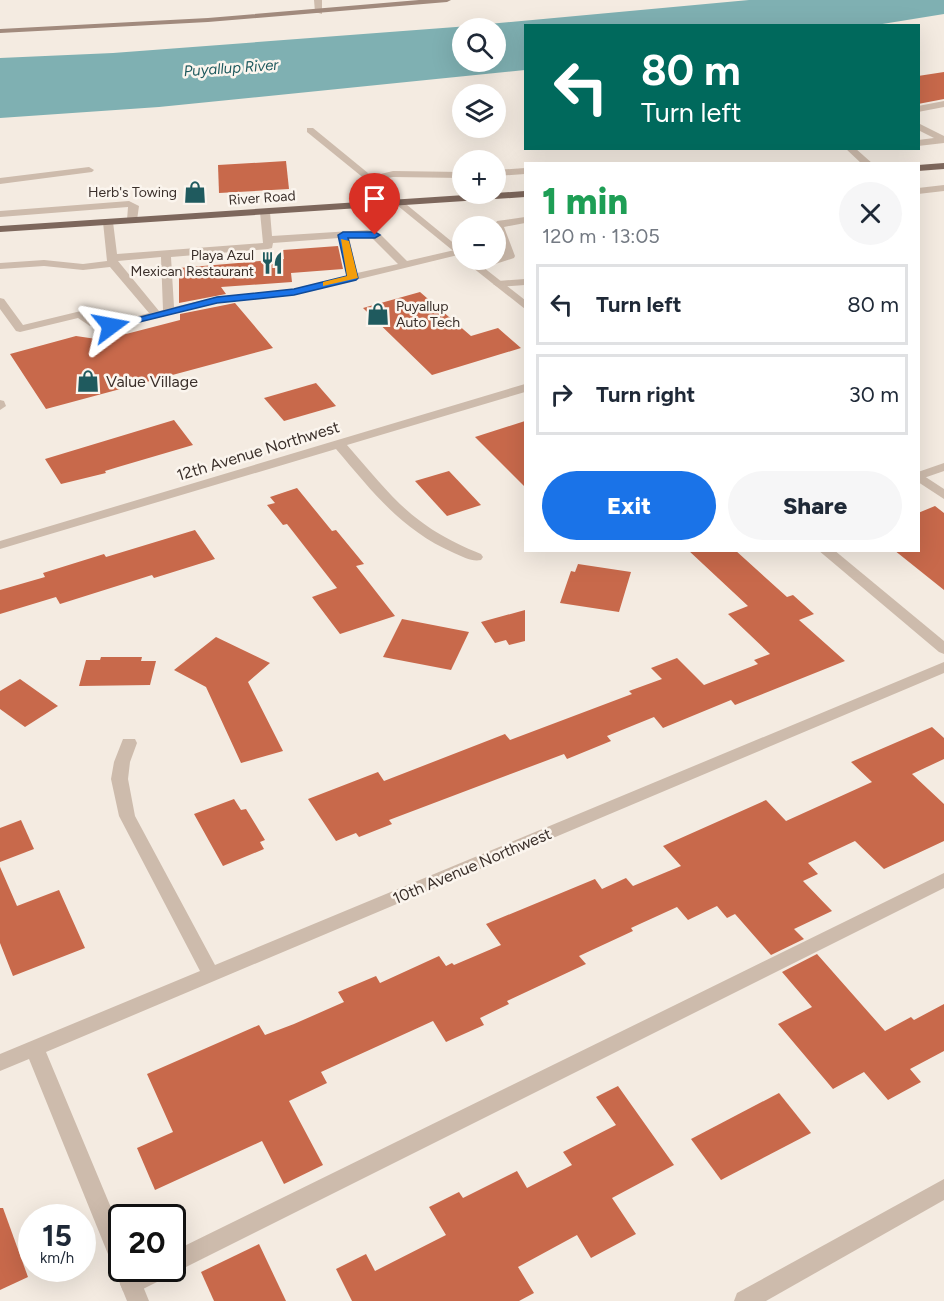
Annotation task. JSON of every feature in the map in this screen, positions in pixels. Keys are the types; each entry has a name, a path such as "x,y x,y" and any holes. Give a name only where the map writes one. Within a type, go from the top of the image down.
{"main road":[{"path":"920,168 944,166"},
{"name":"River Road","path":"0,229 524,194"}],"street":[{"path":"318,0 319,12"},
{"path":"0,31 319,12 447,0"},
{"path":"920,109 944,104"},
{"path":"920,127 944,140 920,143"},
{"path":"310,130 452,247"},
{"path":"852,150 866,162"},
{"path":"0,182 88,171"},
{"path":"506,172 524,171"},
{"path":"369,178 393,174 452,175"},
{"path":"920,191 944,188"},
{"path":"0,214 129,204 134,206 132,220"},
{"path":"41,226 42,212"},
{"path":"0,266 44,263 83,267 166,254 268,246 265,212"},
{"path":"506,222 524,220"},
{"path":"108,222 113,261 156,315"},
{"path":"343,235 353,278"},
{"path":"267,240 375,235 405,265"},
{"path":"506,245 510,256 506,256"},
{"path":"166,254 169,312"},
{"path":"0,301 20,329 81,314 86,320 97,325 111,326 217,300 294,292 405,265 452,260"},
{"path":"481,270 524,305"},
{"path":"498,284 524,282"},
{"name":"12th Avenue Northwest","path":"0,545 524,388"},
{"path":"339,444 396,510 413,525 432,537 476,557"},
{"path":"920,475 944,467"},
{"path":"920,477 944,495"},
{"path":"827,552 944,649"},
{"name":"10th Avenue Northwest","path":"0,1063 944,667"},
{"path":"129,743 118,777 120,796 127,816 211,975"},
{"path":"186,1256 944,880"},
{"path":"35,1049 108,1227"},
{"path":"745,1301 944,1189"}],"water":[{"path":"749,0 944,0 944,14 882,24 524,24 524,70 506,72 506,22"},
{"name":"Puyallup River","path":"452,27 452,72 505,72 159,107 0,118 0,58 113,53"}],"building":[{"path":"944,72 944,99 920,104 920,76"},
{"path":"286,161 289,189 219,193 218,165"},
{"path":"338,246 343,269 291,273 292,282 221,287 226,294 179,303 179,268 284,259 283,250"},
{"path":"420,292 471,336 498,328 521,348 432,375 363,308"},
{"name":"Value Village","path":"235,303 273,348 46,409 10,354 76,336 103,340 180,320 180,314"},
{"path":"316,383 336,406 284,421 264,398"},
{"path":"174,420 193,445 105,471 106,473 61,484 45,459"},
{"path":"524,421 524,486 475,437"},
{"path":"449,471 481,505 447,516 415,481"},
{"path":"297,488 332,531 336,530 364,564 356,566 395,616 340,634 312,597 337,588 287,524 283,525 267,505 275,503 270,497"},
{"path":"935,506 944,513 944,590 896,552 920,552 920,512"},
{"path":"195,530 215,559 154,578 152,575 60,604 56,597 0,614 0,590 45,577 43,573 104,554 106,557"},
{"path":"690,552 737,552 787,597 793,595 814,614 799,620 845,661 735,705 731,700 663,728 654,717 607,736 611,741 567,759 564,754 389,820 392,824 359,837 356,833 336,841 308,799 378,772 384,781 505,734 510,740 632,694 629,691 662,679 651,668 677,658 704,685 758,664 754,660 770,654 728,614 748,606"},
{"path":"578,564 631,572 619,612 560,603 571,571 575,572"},
{"path":"525,610 525,641 509,645 506,640 495,643 481,622"},
{"path":"402,619 469,632 451,670 383,657"},
{"path":"216,637 270,663 248,682 283,751 241,763 206,687 174,670"},
{"path":"101,657 142,657 141,661 156,661 150,685 79,686 86,660 100,660"},
{"path":"20,679 58,706 25,727 0,709 0,691"},
{"path":"932,727 944,738 944,759 912,774 944,804 944,841 884,869 855,841 808,863 818,874 803,881 832,911 794,929 804,939 771,955 735,914 727,918 717,906 688,920 677,907 579,956 586,964 507,1001 509,1004 480,1018 484,1025 446,1042 433,1021 321,1072 327,1083 289,1101 323,1165 284,1184 262,1141 155,1190 137,1148 173,1132 147,1074 259,1025 265,1035 294,1024 344,1002 338,992 376,976 380,983 439,956 446,966 452,963 454,965 501,945 486,924 595,879 602,889 626,878 633,886 681,866 663,846 766,800 786,821 872,782 851,762"},
{"path":"234,799 241,810 246,809 265,840 260,842 264,849 223,866 194,814"},
{"path":"21,820 34,849 0,862 0,828"},
{"path":"0,867 17,906 59,890 85,948 13,976 0,943"},
{"path":"817,954 885,1031 911,1017 914,1020 944,1004 944,1051 910,1069 921,1082 888,1100 864,1072 833,1089 778,1024 812,1007 782,972"},
{"path":"618,1086 674,1165 612,1198 636,1234 591,1258 577,1235 518,1267 534,1293 519,1301 352,1301 336,1269 366,1254 375,1271 446,1235 429,1207 459,1192 463,1198 517,1171 527,1188 572,1165 563,1152 616,1125 596,1097"},
{"path":"779,1093 811,1133 721,1180 691,1139"},
{"path":"0,1208 3,1208 18,1249 18,1282 0,1290"},
{"path":"259,1244 286,1301 214,1301 201,1272"}],"slow traffic":[{"path":"326,284 353,278 344,241"}],"place":[{"name":"Herb's Towing","path":"195,192"},
{"name":"Playa Azul Mexican Restaurant","path":"272,263"},
{"name":"Puyallup Auto Tech","path":"378,314"},
{"name":"Value Village","path":"88,381"}],"route":[{"path":"111,326 217,300 294,292 353,278 343,235 367,233 375,235"}]}
